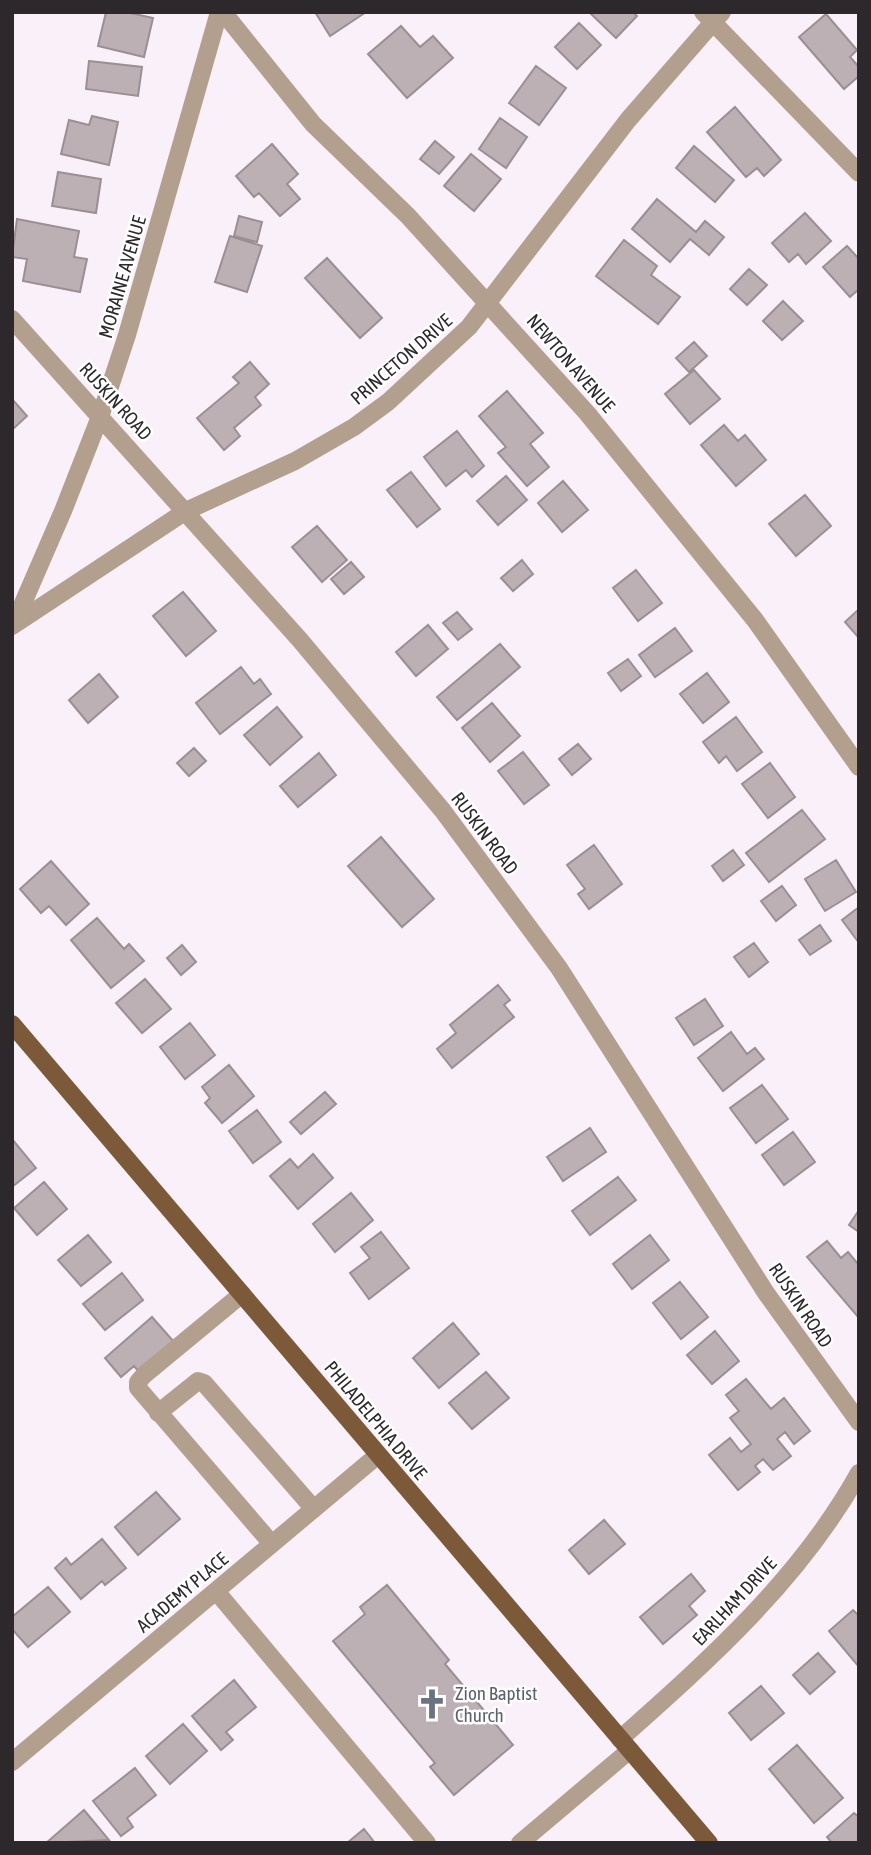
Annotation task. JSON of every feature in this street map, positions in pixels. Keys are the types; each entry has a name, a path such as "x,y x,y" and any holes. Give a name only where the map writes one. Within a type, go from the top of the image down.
{"main road":[{"name":"PHILADELPHIA DRIVE","path":"12,1024 709,1843"}],"street":[{"name":"NEWTON AVENUE","path":"221,12 313,124 408,216 488,302 662,503 755,620 859,767"},
{"name":"MORAINE AVENUE","path":"13,625 63,511 127,335 221,12"},
{"name":"PRINCETON DRIVE","path":"13,625 186,511 295,461 354,427 424,371 469,327 628,120 713,16"},
{"path":"713,16 859,173"},
{"name":"RUSKIN ROAD","path":"12,319 100,414 381,734 502,889 605,1037 766,1293 859,1422"},
{"path":"242,1294 138,1382 142,1395 272,1544"},
{"path":"158,1413 198,1381 204,1383 314,1509"},
{"name":"ACADEMY PLACE","path":"12,1762 379,1455"},
{"name":"EARLHAM DRIVE","path":"520,1843 625,1744 762,1606 799,1561 859,1473"},
{"path":"216,1591 427,1843"}],"building":[{"path":"106,12 126,12 153,18 144,57 98,46"},
{"path":"315,12 366,12 330,36"},
{"path":"589,12 633,12 637,16 616,38"},
{"path":"826,14 857,50 850,57 859,67 859,76 844,89 799,37"},
{"path":"579,23 601,45 577,69 555,47"},
{"path":"401,26 420,47 433,36 453,58 407,98 368,54"},
{"path":"89,61 142,67 138,96 86,89"},
{"path":"536,66 566,88 539,125 509,103"},
{"path":"735,107 781,160 764,176 757,168 746,177 707,132"},
{"path":"92,116 118,122 109,165 61,154 69,120 89,125"},
{"path":"500,118 527,137 506,168 479,149"},
{"path":"435,141 454,157 439,174 420,159"},
{"path":"272,144 298,174 287,184 300,199 280,216 259,193 254,197 236,176"},
{"path":"694,146 734,180 715,202 676,168"},
{"path":"471,154 501,179 474,211 444,186"},
{"path":"58,172 101,179 96,213 52,206"},
{"path":"657,199 696,232 705,221 724,237 709,255 690,239 670,262 632,229"},
{"path":"805,213 831,241 806,264 798,254 789,262 772,243"},
{"path":"239,216 262,222 257,242 234,236"},
{"path":"17,219 79,231 74,257 87,259 80,292 23,281 27,259 12,257"},
{"path":"230,236 262,246 247,292 215,282"},
{"path":"624,240 657,266 651,275 680,297 658,324 596,276"},
{"path":"847,246 859,259 859,289 850,297 823,267"},
{"path":"327,258 382,318 360,338 305,278"},
{"path":"749,269 767,285 747,305 730,289"},
{"path":"783,301 803,321 782,340 763,321"},
{"path":"694,342 707,356 689,372 676,358"},
{"path":"250,362 269,384 255,397 261,405 234,428 240,436 224,450 197,418 239,383 233,377"},
{"path":"694,370 720,399 690,424 665,394"},
{"path":"507,391 543,433 530,444 549,467 527,486 498,453 506,447 479,416"},
{"path":"12,399 27,416 12,430"},
{"path":"724,425 738,441 745,435 766,460 736,486 701,445"},
{"path":"457,431 484,466 472,477 466,470 446,486 424,457"},
{"path":"411,472 440,509 417,527 387,490"},
{"path":"506,476 527,500 498,525 477,501"},
{"path":"563,481 588,510 562,532 538,503"},
{"path":"805,495 831,526 796,556 769,524"},
{"path":"317,526 347,560 322,582 292,547"},
{"path":"522,560 533,574 513,591 501,578"},
{"path":"351,562 364,577 344,594 331,579"},
{"path":"636,570 662,603 638,621 613,588"},
{"path":"183,592 216,631 186,656 153,616"},
{"path":"859,609 859,638 845,622"},
{"path":"457,612 472,629 458,640 443,623"},
{"path":"428,625 448,649 416,676 396,652"},
{"path":"675,628 692,651 655,677 639,655"},
{"path":"500,644 520,667 457,720 437,697"},
{"path":"628,659 641,676 621,691 608,673"},
{"path":"241,667 254,684 260,679 271,694 220,734 196,703"},
{"path":"707,673 729,702 703,723 680,694"},
{"path":"99,674 118,697 88,723 69,700"},
{"path":"492,703 520,736 490,762 462,728"},
{"path":"277,707 302,737 270,765 244,735"},
{"path":"736,717 762,752 737,771 726,756 719,763 703,742"},
{"path":"578,744 591,759 572,775 559,759"},
{"path":"194,748 206,761 189,776 177,763"},
{"path":"523,752 549,785 524,804 498,771"},
{"path":"319,753 336,775 298,807 280,786"},
{"path":"770,763 795,797 768,818 742,784"},
{"path":"802,810 825,839 769,882 746,853"},
{"path":"381,837 434,899 402,927 348,866"},
{"path":"594,845 622,884 589,909 578,894 585,889 567,865"},
{"path":"733,850 744,865 723,881 712,866"},
{"path":"836,860 856,892 825,911 805,879"},
{"path":"51,861 89,904 66,925 49,906 41,913 20,889"},
{"path":"782,886 796,905 776,921 761,901"},
{"path":"859,907 859,943 842,920"},
{"path":"97,918 124,949 129,944 144,961 111,988 71,940"},
{"path":"820,925 831,941 810,955 799,940"},
{"path":"754,943 768,962 749,977 734,957"},
{"path":"182,945 196,962 181,975 167,958"},
{"path":"145,979 171,1009 142,1033 116,1003"},
{"path":"498,985 510,1000 504,1005 514,1017 452,1068 437,1049 456,1033 450,1025"},
{"path":"705,999 723,1026 694,1045 676,1018"},
{"path":"190,1023 215,1055 185,1079 160,1047"},
{"path":"731,1032 747,1054 755,1048 764,1059 723,1091 698,1058"},
{"path":"229,1065 254,1096 222,1123 205,1103 210,1098 202,1087"},
{"path":"762,1085 788,1119 756,1143 730,1108"},
{"path":"325,1092 336,1104 301,1134 290,1122"},
{"path":"257,1110 281,1142 253,1163 229,1131"},
{"path":"590,1128 606,1152 563,1181 547,1157"},
{"path":"793,1132 815,1162 784,1185 762,1155"},
{"path":"12,1139 36,1168 12,1187"},
{"path":"313,1154 333,1178 298,1209 270,1176 290,1159 298,1168"},
{"path":"618,1177 636,1200 590,1235 572,1211"},
{"path":"44,1182 67,1209 37,1235 14,1208"},
{"path":"351,1193 373,1220 335,1252 313,1224"},
{"path":"859,1210 859,1232 849,1225"},
{"path":"381,1232 409,1268 369,1299 350,1273 370,1258 361,1247"},
{"path":"88,1235 111,1262 81,1286 58,1260"},
{"path":"650,1235 669,1260 632,1289 613,1264"},
{"path":"827,1241 841,1258 848,1252 859,1265 859,1318 807,1257"},
{"path":"122,1273 143,1300 105,1330 83,1304"},
{"path":"680,1282 708,1317 681,1339 653,1303"},
{"path":"152,1317 174,1342 139,1372 134,1366 121,1377 105,1358"},
{"path":"453,1323 479,1354 439,1388 413,1358"},
{"path":"715,1331 739,1361 712,1384 687,1355"},
{"path":"486,1372 509,1398 472,1429 449,1403"},
{"path":"746,1379 771,1409 784,1398 810,1431 794,1444 785,1432 777,1439 791,1456 773,1470 763,1459 755,1466 760,1472 738,1490 709,1455 730,1438 741,1452 751,1444 730,1418 739,1411 726,1395"},
{"path":"156,1492 180,1519 138,1555 115,1527"},
{"path":"604,1520 625,1544 589,1574 569,1550"},
{"path":"102,1539 126,1568 105,1585 102,1581 81,1599 55,1568 66,1558 71,1565"},
{"path":"691,1574 705,1591 689,1606 697,1615 663,1644 640,1617"},
{"name":"Zion Baptist Church","path":"387,1585 449,1660 445,1664 513,1745 454,1795 430,1767 435,1763 333,1641 365,1614 360,1607"},
{"path":"48,1587 70,1612 28,1647 12,1629 12,1617"},
{"path":"853,1610 859,1616 859,1667 829,1631"},
{"path":"818,1653 835,1672 810,1694 793,1675"},
{"path":"234,1680 256,1707 226,1732 233,1740 221,1750 192,1716"},
{"path":"761,1686 784,1713 751,1740 729,1713"},
{"path":"183,1724 207,1751 170,1784 146,1756"},
{"path":"797,1745 843,1798 814,1823 769,1769"},
{"path":"135,1768 156,1795 127,1818 133,1827 121,1836 93,1801"},
{"path":"84,1810 109,1840 46,1843"},
{"path":"854,1813 859,1817 859,1843 832,1843 827,1837"},
{"path":"364,1829 375,1843 347,1843"}],"place":[{"name":"Zion Baptist Church","path":"432,1704"}]}
